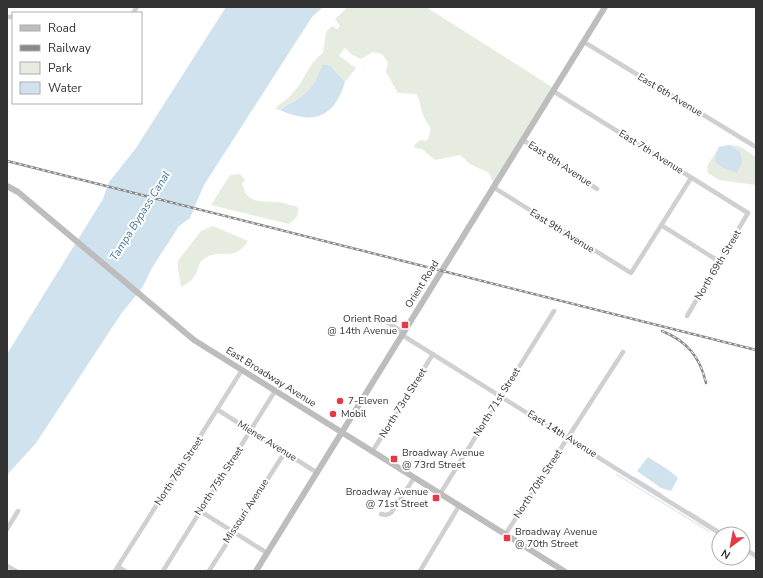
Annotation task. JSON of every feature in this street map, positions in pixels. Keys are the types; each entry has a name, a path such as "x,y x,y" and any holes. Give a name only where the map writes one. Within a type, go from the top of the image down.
{"main road":[{"name":"Orient Road","path":"256,571 605,7"},
{"name":"East Broadway Avenue","path":"7,186 18,192 194,340 275,392 564,571"}],"street":[{"name":"East 6th Avenue","path":"584,42 756,147"},
{"name":"East 7th Avenue","path":"554,91 748,213"},
{"name":"East 8th Avenue","path":"523,140 597,189"},
{"path":"691,178 661,225 720,262"},
{"name":"East 9th Avenue","path":"493,187 631,273 661,225"},
{"name":"North 69th Street","path":"687,316 748,213"},
{"name":"North 71st Street","path":"440,494 554,311"},
{"name":"East 14th Avenue","path":"385,320 433,354 711,528"},
{"name":"North 70th Street","path":"506,535 623,352"},
{"name":"North 73rd Street","path":"372,452 433,354"},
{"name":"North 76th Street","path":"116,569 242,370"},
{"name":"North 75th Street","path":"163,571 275,392"},
{"name":"Miener Avenue","path":"218,410 316,472"},
{"name":"Missouri Avenue","path":"209,571 285,452"},
{"path":"382,514 386,515 390,513 414,478"},
{"path":"420,571 459,506"},
{"path":"7,529 18,511"},
{"path":"200,511 267,553"},
{"path":"7,566 16,571"},
{"path":"116,569 125,571"}],"green space":[{"path":"348,7 426,7 552,87 493,182 489,173 470,164 460,155 435,160 422,149 414,148 415,144 421,140 427,141 430,127 423,115 420,102 416,94 398,93 386,72 388,62 382,54 373,52 361,59 352,55 345,48 339,56 356,68 345,82 331,66 324,64 315,82 306,93 280,110 277,110 276,107 292,94 311,65 323,53 326,32 332,26 337,29 340,26 335,19"},
{"path":"729,145 739,146 756,157 756,185 719,180 708,173 707,166 719,147"},
{"path":"240,174 245,180 242,183 244,191 248,196 258,201 283,203 298,207 298,213 295,219 289,224 211,205 230,175"},
{"path":"213,226 248,241 243,248 237,252 210,255 204,259 199,265 195,276 181,287 178,261 201,231"}],"water":[{"name":"Tampa Bypass Canal","path":"226,7 323,7 312,17 204,185 190,218 179,226 152,268 142,288 121,314 36,443 7,475 7,354 103,199 109,182 136,148"},
{"path":"323,64 331,66 345,82 335,104 329,111 313,117 303,117 292,115 280,110 306,93 312,86"},
{"path":"729,145 740,152 742,162 737,173 725,169 715,162 719,147"},
{"path":"648,457 678,478 671,491 661,488 637,471"}],"waterway":[{"path":"616,474 710,532"},
{"path":"634,477 662,494"},
{"path":"689,511 712,526"}],"railway":[{"path":"7,161 756,350"},
{"path":"662,331 679,340 691,351 700,365 706,383"}],"place":[{"name":"Orient Road @ 14th Avenue","path":"405,325"},
{"name":"7-Eleven","path":"340,401"},
{"name":"Mobil","path":"333,414"},
{"name":"Broadway Avenue @ 73rd Street","path":"394,459"},
{"name":"Broadway Avenue @ 71st Street","path":"436,498"},
{"name":"Broadway Avenue @ 70th Street","path":"507,538"}]}
